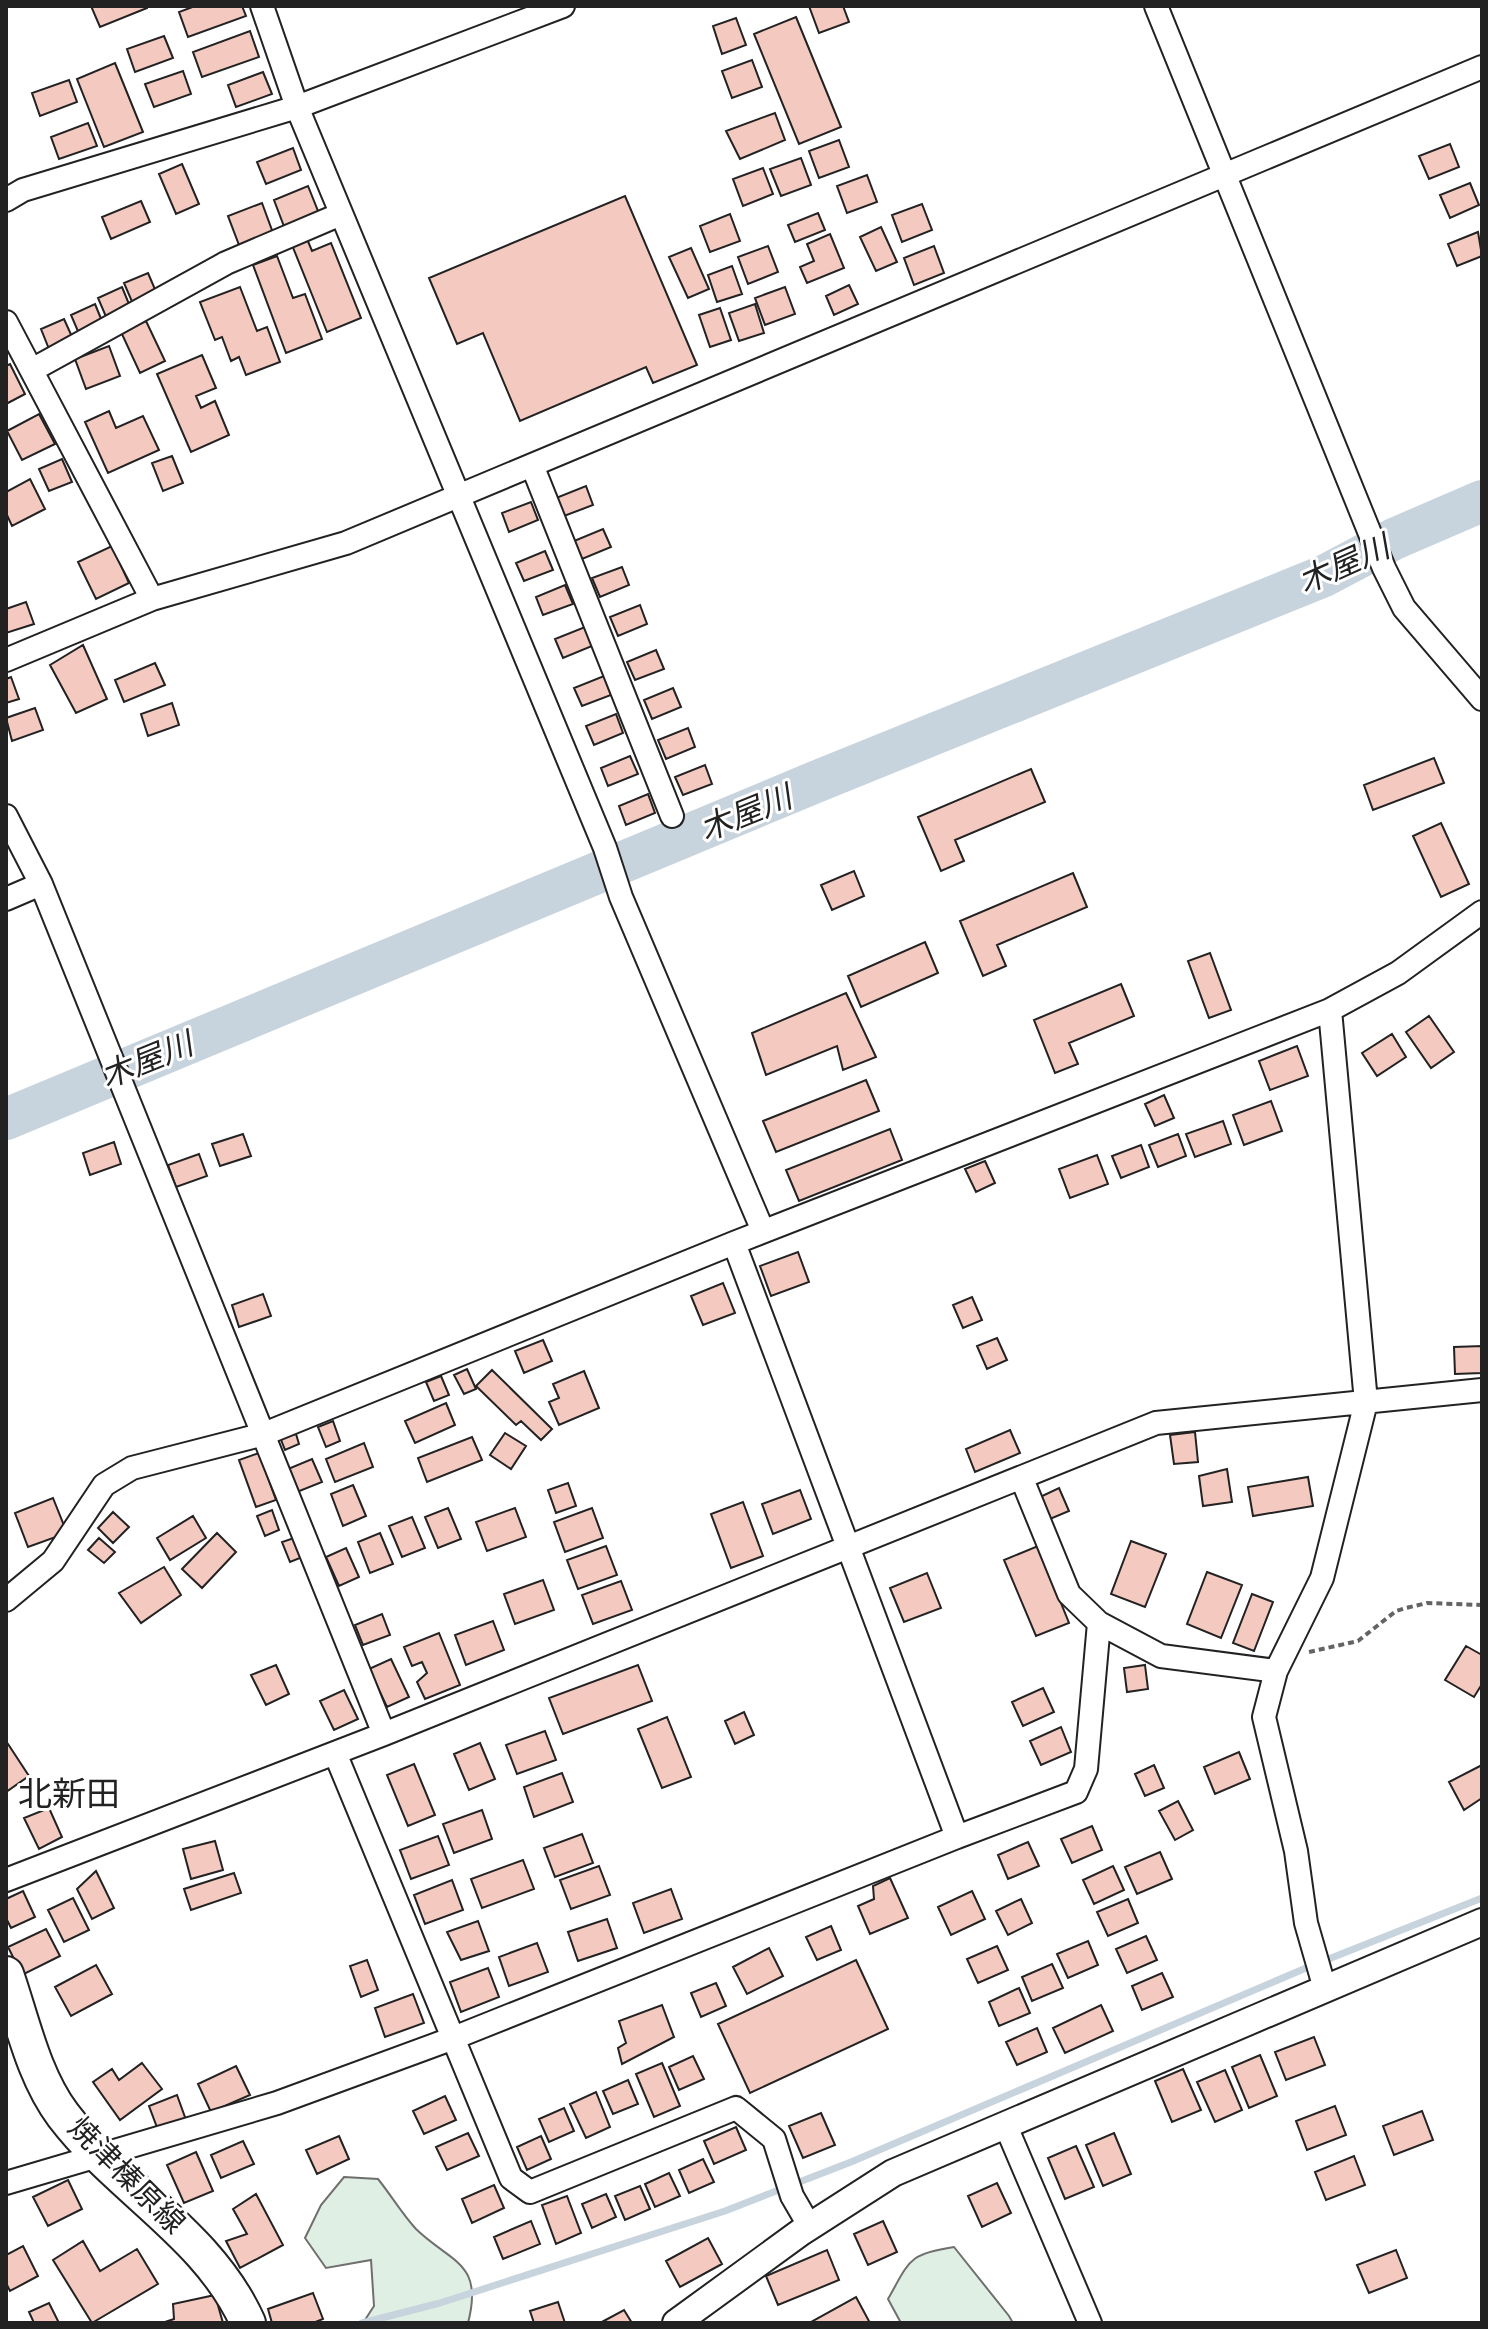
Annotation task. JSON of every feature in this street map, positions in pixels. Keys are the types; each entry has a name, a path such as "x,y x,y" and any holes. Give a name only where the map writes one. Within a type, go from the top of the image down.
{"main road":[{"name":"焼津榛原線","path":"6,1974 43,2083 62,2114 99,2156 210,2260 234,2291 248,2323"}],"street":[{"path":"262,6 297,107 605,848 621,897 763,1231"},
{"path":"6,200 23,190 297,107 563,6"},
{"path":"1156,6 1384,568 1404,608 1482,699"},
{"path":"6,660 152,599 346,543 1482,67"},
{"path":"32,370 226,263 341,214"},
{"path":"6,322 152,599"},
{"path":"532,465 672,816"},
{"path":"6,816 41,884 384,1734"},
{"path":"6,899 41,884"},
{"path":"6,1600 53,1561 104,1485 132,1468 264,1434 763,1231 1330,1010 1398,973 1482,912"},
{"path":"1325,1989 1306,1923 1296,1851 1264,1717 1279,1663 1322,1578 1366,1402 1330,1010"},
{"path":"734,1243 957,1837"},
{"path":"6,1880 384,1734 1156,1423 1482,1390"},
{"path":"1022,1479 1069,1594 1099,1623 1161,1656 1279,1663"},
{"path":"6,2183 277,2103 451,2039 1076,1792 1086,1769 1099,1623"},
{"path":"335,1753 511,2178 530,2192 736,2108 774,2139 792,2196 810,2227"},
{"path":"676,2323 810,2227 893,2173 1482,1922"},
{"path":"1005,2124 1090,2323"}],"path":[{"path":"1279,1663 1358,1641 1396,1611 1406,1608 1427,1603 1482,1605"}],"green space":[{"path":"344,2177 378,2179 416,2229 461,2266 472,2287 468,2323 363,2323 374,2306 371,2260 326,2268 305,2238 321,2205"},
{"path":"954,2247 1013,2323 901,2323 888,2299 906,2267 919,2256"}],"building":[{"path":"91,6 147,6 147,8 100,27"},
{"path":"195,6 242,6 246,16 188,37 179,12"},
{"path":"809,6 843,6 849,22 819,33"},
{"path":"796,17 841,127 799,144 754,34"},
{"path":"736,18 746,45 722,54 713,26"},
{"path":"250,31 259,57 202,77 193,52"},
{"path":"164,36 173,58 135,72 127,49"},
{"path":"752,60 762,87 732,98 722,71"},
{"path":"115,63 143,132 104,147 77,79"},
{"path":"183,71 191,94 154,107 145,84"},
{"path":"263,72 272,94 236,107 228,85"},
{"path":"69,80 77,102 40,116 32,93"},
{"path":"775,113 785,140 740,159 726,131"},
{"path":"88,123 97,146 59,159 51,137"},
{"path":"839,140 849,167 819,178 809,151"},
{"path":"1450,144 1459,167 1429,179 1419,156"},
{"path":"293,148 301,170 266,184 257,162"},
{"path":"801,158 811,185 781,196 770,169"},
{"path":"182,164 199,204 176,214 159,174"},
{"path":"763,168 773,194 743,206 733,179"},
{"path":"867,175 877,202 847,213 837,186"},
{"path":"1470,183 1479,205 1450,218 1440,195"},
{"path":"308,186 320,216 285,229 274,200"},
{"path":"625,196 697,365 653,383 646,367 520,421 483,333 457,344 429,278"},
{"path":"141,201 150,222 111,239 102,217"},
{"path":"262,203 273,233 239,245 228,216"},
{"path":"922,204 932,230 902,242 892,215"},
{"path":"818,213 825,230 795,242 788,225"},
{"path":"730,214 740,241 710,252 700,226"},
{"path":"881,227 897,262 876,271 860,237"},
{"path":"1478,232 1482,256 1457,266 1448,244"},
{"path":"830,234 844,268 807,283 800,267 814,261 807,244"},
{"path":"307,239 312,251 331,243 361,318 327,332 292,245"},
{"path":"768,246 778,272 748,284 738,257"},
{"path":"934,246 944,273 914,285 904,258"},
{"path":"691,248 709,289 688,298 669,257"},
{"path":"277,256 293,298 305,294 322,339 286,353 253,265"},
{"path":"732,266 742,294 717,302 708,275"},
{"path":"148,273 157,294 133,304 124,283"},
{"path":"849,285 858,304 834,315 826,296"},
{"path":"122,287 131,309 107,319 98,298"},
{"path":"240,287 257,331 267,327 280,362 246,375 239,357 231,361 222,337 215,340 200,302"},
{"path":"785,287 795,314 765,325 755,298"},
{"path":"95,304 104,326 80,336 71,315"},
{"path":"755,304 764,333 739,341 729,313"},
{"path":"720,308 731,340 710,347 699,315"},
{"path":"64,319 73,339 49,349 41,329"},
{"path":"146,321 165,361 140,373 121,332"},
{"path":"109,346 120,376 86,389 75,359"},
{"path":"202,355 216,388 196,396 201,408 215,401 229,435 191,452 157,374"},
{"path":"10,364 25,394 6,404 6,366"},
{"path":"109,411 116,428 143,416 159,450 108,473 85,422"},
{"path":"39,414 55,444 22,460 7,431"},
{"path":"172,456 183,483 163,491 152,463"},
{"path":"62,459 72,482 49,491 39,469"},
{"path":"30,479 45,509 12,526 6,513 6,492"},
{"path":"586,486 593,505 564,516 556,498"},
{"path":"531,502 538,520 509,532 502,513"},
{"path":"603,529 611,547 582,559 574,541"},
{"path":"112,546 129,583 96,599 78,562"},
{"path":"545,551 553,570 524,581 516,563"},
{"path":"622,567 629,585 600,597 592,578"},
{"path":"565,585 573,604 543,615 536,597"},
{"path":"26,602 34,624 6,633 6,609"},
{"path":"640,605 647,624 618,636 610,617"},
{"path":"585,627 592,646 563,658 555,639"},
{"path":"83,645 107,699 76,713 50,665"},
{"path":"656,650 664,669 635,680 627,662"},
{"path":"155,663 165,685 124,702 115,680"},
{"path":"604,676 611,695 582,706 574,688"},
{"path":"11,677 19,699 6,703 6,679"},
{"path":"673,688 681,707 652,719 644,700"},
{"path":"172,703 179,725 148,736 141,714"},
{"path":"35,708 43,730 12,741 6,718"},
{"path":"616,714 623,733 594,745 586,726"},
{"path":"688,728 695,747 666,759 658,740"},
{"path":"630,756 638,774 608,786 601,768"},
{"path":"1434,758 1444,783 1373,810 1364,785"},
{"path":"705,765 712,784 683,795 675,777"},
{"path":"1031,769 1045,802 955,840 964,861 941,871 918,817"},
{"path":"648,794 655,813 626,825 619,806"},
{"path":"1441,823 1469,884 1441,897 1413,836"},
{"path":"854,871 864,896 832,910 821,885"},
{"path":"1073,873 1087,907 997,945 1006,966 983,976 960,921"},
{"path":"925,942 938,973 861,1007 848,976"},
{"path":"1210,953 1231,1010 1209,1018 1188,961"},
{"path":"1121,984 1134,1016 1069,1043 1078,1064 1055,1073 1034,1020"},
{"path":"846,993 876,1057 843,1070 837,1046 766,1075 752,1033"},
{"path":"1429,1016 1454,1052 1431,1068 1406,1032"},
{"path":"1392,1034 1406,1057 1377,1076 1362,1053"},
{"path":"1297,1046 1308,1076 1270,1090 1259,1061"},
{"path":"866,1080 879,1111 776,1152 763,1121"},
{"path":"1164,1095 1174,1118 1155,1126 1145,1104"},
{"path":"1271,1101 1282,1131 1244,1145 1233,1115"},
{"path":"1223,1121 1231,1144 1195,1157 1186,1134"},
{"path":"890,1129 902,1160 799,1201 786,1170"},
{"path":"243,1134 251,1156 220,1166 212,1144"},
{"path":"1178,1134 1186,1156 1158,1167 1149,1145"},
{"path":"114,1142 121,1164 90,1175 83,1153"},
{"path":"1141,1145 1149,1167 1121,1178 1112,1156"},
{"path":"199,1154 207,1176 176,1187 168,1165"},
{"path":"1097,1155 1108,1184 1070,1198 1059,1169"},
{"path":"985,1161 995,1183 976,1192 965,1169"},
{"path":"798,1252 809,1282 771,1296 760,1266"},
{"path":"723,1283 735,1313 703,1325 691,1296"},
{"path":"263,1294 271,1316 239,1327 232,1305"},
{"path":"972,1297 982,1320 963,1328 953,1305"},
{"path":"997,1338 1007,1360 987,1369 977,1346"},
{"path":"543,1340 552,1361 524,1373 515,1351"},
{"path":"1482,1346 1482,1373 1455,1374 1454,1347"},
{"path":"467,1369 476,1389 464,1394 454,1375"},
{"path":"492,1370 552,1429 541,1440 521,1421 516,1425 476,1386"},
{"path":"584,1371 599,1408 559,1425 549,1402 559,1398 553,1384"},
{"path":"441,1376 449,1395 434,1401 426,1382"},
{"path":"446,1403 455,1425 415,1443 405,1421"},
{"path":"333,1421 340,1441 326,1447 318,1427"},
{"path":"1010,1430 1020,1453 975,1472 966,1449"},
{"path":"1195,1432 1198,1462 1174,1464 1170,1435"},
{"path":"505,1433 526,1446 511,1469 490,1455"},
{"path":"296,1434 299,1444 285,1450 280,1437"},
{"path":"472,1437 482,1460 427,1482 418,1458"},
{"path":"364,1443 373,1467 335,1482 326,1459"},
{"path":"259,1453 276,1500 256,1507 239,1460"},
{"path":"312,1459 322,1482 297,1492 288,1469"},
{"path":"1227,1469 1232,1502 1203,1506 1199,1476"},
{"path":"1308,1477 1313,1506 1253,1516 1248,1487"},
{"path":"568,1483 576,1506 556,1513 548,1490"},
{"path":"353,1485 366,1516 343,1526 331,1494"},
{"path":"1059,1488 1069,1511 1050,1519 1040,1497"},
{"path":"800,1490 811,1519 773,1534 762,1504"},
{"path":"53,1498 67,1533 28,1547 15,1513"},
{"path":"743,1502 763,1556 731,1568 711,1514"},
{"path":"448,1508 461,1539 438,1548 425,1517"},
{"path":"515,1508 526,1537 487,1551 476,1522"},
{"path":"592,1508 603,1538 565,1552 554,1522"},
{"path":"272,1510 279,1530 265,1536 257,1516"},
{"path":"113,1512 129,1527 113,1543 98,1528"},
{"path":"193,1516 206,1538 170,1560 157,1538"},
{"path":"412,1517 425,1548 402,1557 389,1526"},
{"path":"217,1533 236,1552 202,1588 182,1569"},
{"path":"380,1533 393,1564 370,1573 358,1542"},
{"path":"297,1537 305,1556 290,1562 282,1542"},
{"path":"99,1538 115,1552 104,1563 88,1550"},
{"path":"1131,1541 1166,1554 1145,1607 1111,1594"},
{"path":"606,1546 617,1575 578,1589 567,1560"},
{"path":"1038,1546 1069,1623 1036,1636 1004,1560"},
{"path":"346,1548 359,1577 339,1586 326,1557"},
{"path":"164,1567 181,1595 141,1623 119,1593"},
{"path":"1207,1572 1242,1585 1221,1638 1187,1624"},
{"path":"927,1573 941,1608 904,1622 890,1588"},
{"path":"543,1580 554,1610 515,1624 504,1594"},
{"path":"621,1581 632,1610 593,1624 582,1595"},
{"path":"1252,1594 1273,1602 1254,1651 1233,1643"},
{"path":"382,1614 390,1635 363,1645 355,1625"},
{"path":"493,1621 504,1650 466,1665 455,1635"},
{"path":"439,1633 460,1685 425,1699 417,1682 427,1673 422,1662 412,1666 404,1647"},
{"path":"1466,1646 1482,1655 1482,1684 1474,1697 1445,1680"},
{"path":"391,1659 409,1697 387,1707 369,1669"},
{"path":"276,1665 289,1694 266,1705 251,1675"},
{"path":"638,1665 652,1701 563,1734 549,1698"},
{"path":"1145,1665 1148,1689 1127,1692 1124,1668"},
{"path":"1043,1688 1054,1712 1023,1726 1012,1702"},
{"path":"344,1690 358,1719 334,1730 320,1701"},
{"path":"744,1712 754,1735 735,1744 725,1721"},
{"path":"667,1717 691,1777 662,1788 638,1729"},
{"path":"1061,1727 1071,1752 1041,1765 1030,1741"},
{"path":"545,1731 556,1760 517,1774 506,1745"},
{"path":"480,1743 495,1779 469,1790 454,1754"},
{"path":"6,1745 29,1776 6,1792"},
{"path":"1239,1752 1250,1779 1215,1794 1204,1767"},
{"path":"414,1764 435,1815 408,1826 387,1775"},
{"path":"1154,1765 1164,1788 1145,1796 1135,1774"},
{"path":"1482,1765 1482,1798 1464,1810 1449,1782"},
{"path":"562,1773 573,1802 534,1817 524,1787"},
{"path":"1178,1801 1193,1830 1175,1840 1159,1811"},
{"path":"49,1808 62,1837 39,1849 24,1818"},
{"path":"482,1810 492,1839 454,1853 443,1824"},
{"path":"1092,1826 1102,1850 1072,1863 1061,1839"},
{"path":"582,1834 593,1863 555,1877 544,1848"},
{"path":"438,1836 449,1865 411,1879 400,1850"},
{"path":"215,1841 223,1870 191,1879 183,1849"},
{"path":"1028,1842 1039,1866 1008,1879 998,1855"},
{"path":"1160,1852 1172,1879 1137,1894 1125,1867"},
{"path":"523,1860 534,1889 482,1908 471,1879"},
{"path":"599,1866 610,1895 571,1909 560,1880"},
{"path":"1113,1866 1124,1890 1094,1904 1083,1880"},
{"path":"96,1871 114,1908 92,1919 77,1889"},
{"path":"234,1873 241,1893 191,1910 184,1889"},
{"path":"890,1878 908,1918 870,1934 858,1906 874,1899 873,1886"},
{"path":"452,1880 463,1910 425,1924 414,1895"},
{"path":"671,1889 682,1919 644,1933 633,1903"},
{"path":"23,1891 35,1917 11,1928 6,1918 6,1899"},
{"path":"972,1891 985,1919 951,1935 938,1907"},
{"path":"73,1898 89,1930 64,1942 48,1910"},
{"path":"1021,1899 1032,1923 1008,1935 996,1911"},
{"path":"1128,1899 1138,1923 1108,1936 1097,1912"},
{"path":"607,1919 617,1948 578,1961 568,1932"},
{"path":"478,1921 489,1951 461,1960 447,1932"},
{"path":"831,1926 841,1950 817,1960 806,1937"},
{"path":"46,1929 60,1956 22,1975 8,1947"},
{"path":"1146,1936 1157,1960 1127,1973 1116,1949"},
{"path":"1088,1941 1098,1965 1068,1978 1057,1954"},
{"path":"537,1943 548,1972 509,1986 499,1957"},
{"path":"997,1946 1008,1970 978,1983 967,1959"},
{"path":"769,1948 783,1976 747,1994 733,1967"},
{"path":"367,1960 378,1990 361,1997 350,1966"},
{"path":"856,1960 888,2029 750,2093 718,2024"},
{"path":"1052,1964 1063,1988 1032,2001 1022,1977"},
{"path":"96,1965 112,1994 71,2016 55,1987"},
{"path":"488,1968 499,1997 461,2012 450,1982"},
{"path":"1162,1973 1173,1997 1142,2010 1132,1986"},
{"path":"716,1983 726,2006 701,2017 691,1993"},
{"path":"1019,1988 1030,2013 999,2026 989,2002"},
{"path":"413,1994 424,2023 385,2037 375,2008"},
{"path":"662,2005 674,2037 622,2064 618,2048 626,2043 619,2021"},
{"path":"1101,2005 1113,2031 1065,2053 1053,2028"},
{"path":"1037,2028 1047,2052 1017,2065 1006,2042"},
{"path":"1314,2037 1325,2065 1286,2080 1275,2052"},
{"path":"1260,2055 1277,2096 1249,2108 1232,2067"},
{"path":"693,2056 704,2079 679,2090 669,2067"},
{"path":"142,2063 162,2089 120,2120 93,2082 112,2069 119,2080"},
{"path":"662,2063 680,2106 654,2117 636,2074"},
{"path":"236,2066 250,2095 211,2112 198,2084"},
{"path":"1183,2069 1201,2110 1172,2122 1155,2081"},
{"path":"1225,2070 1242,2110 1215,2122 1197,2082"},
{"path":"628,2080 638,2104 613,2114 603,2091"},
{"path":"596,2092 610,2127 586,2138 570,2104"},
{"path":"177,2095 186,2120 158,2130 149,2106"},
{"path":"445,2096 456,2120 424,2134 413,2111"},
{"path":"1335,2106 1346,2135 1307,2150 1296,2121"},
{"path":"564,2108 574,2131 549,2142 539,2119"},
{"path":"1422,2111 1433,2140 1394,2155 1383,2126"},
{"path":"821,2113 835,2145 803,2158 789,2126"},
{"path":"736,2127 746,2150 714,2164 704,2141"},
{"path":"468,2133 479,2156 447,2170 436,2147"},
{"path":"1114,2133 1131,2174 1103,2186 1086,2145"},
{"path":"339,2136 349,2159 317,2174 306,2150"},
{"path":"541,2136 551,2159 527,2170 517,2147"},
{"path":"243,2141 254,2164 221,2178 211,2155"},
{"path":"1076,2146 1094,2187 1065,2199 1048,2158"},
{"path":"196,2152 213,2191 184,2203 167,2165"},
{"path":"1354,2156 1365,2185 1326,2200 1315,2172"},
{"path":"703,2159 714,2182 689,2193 679,2170"},
{"path":"669,2173 680,2196 655,2207 645,2184"},
{"path":"68,2180 82,2209 48,2226 33,2197"},
{"path":"997,2183 1011,2213 982,2227 968,2196"},
{"path":"494,2185 504,2208 472,2223 462,2199"},
{"path":"640,2186 650,2209 625,2220 615,2196"},
{"path":"256,2194 283,2245 240,2268 226,2241 247,2234 233,2209"},
{"path":"606,2194 616,2217 592,2228 582,2204"},
{"path":"567,2196 581,2233 556,2244 542,2205"},
{"path":"531,2221 540,2244 503,2259 494,2237"},
{"path":"883,2221 897,2252 868,2265 854,2234"},
{"path":"708,2238 722,2264 680,2287 666,2261"},
{"path":"83,2241 100,2271 137,2249 158,2284 92,2323 53,2260"},
{"path":"23,2246 38,2276 10,2291 6,2283 6,2255"},
{"path":"827,2250 839,2280 778,2305 766,2276"},
{"path":"1396,2250 1407,2278 1369,2293 1357,2265"},
{"path":"313,2293 323,2319 313,2323 272,2323 268,2309"},
{"path":"215,2295 223,2323 162,2323 174,2319 173,2304"},
{"path":"856,2297 870,2323 809,2323"},
{"path":"558,2302 565,2323 534,2323 530,2311"},
{"path":"49,2303 59,2323 34,2323 29,2312"},
{"path":"624,2310 632,2323 600,2323"}],"waterway":[{"name":"木屋川","path":"6,1119 813,783 1324,576 1394,539 1482,501"},
{"path":"362,2323 440,2303 725,2211 851,2162 1306,1968 1482,1898"}],"district":[{"name":"北新田","path":"69,1796"}]}
